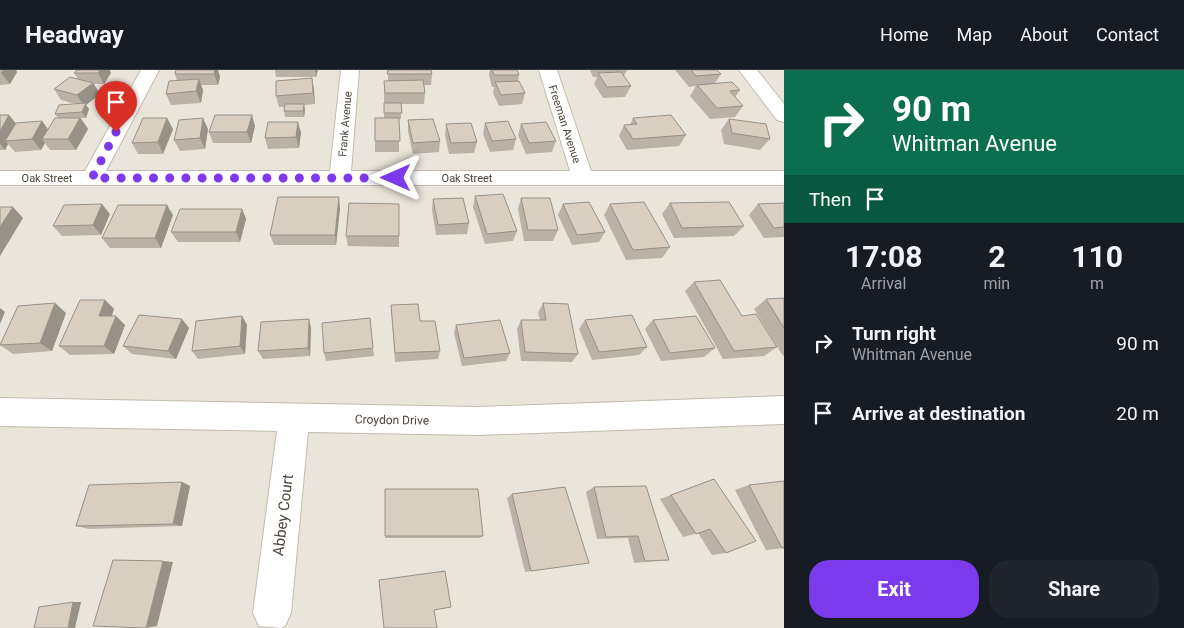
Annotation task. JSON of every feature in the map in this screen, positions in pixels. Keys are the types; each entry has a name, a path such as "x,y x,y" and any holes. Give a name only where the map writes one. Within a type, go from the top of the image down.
{"street":[{"path":"92,178 150,70"},
{"name":"Frank Avenue","path":"340,178 350,70"},
{"name":"Freeman Avenue","path":"548,70 583,178"},
{"path":"748,70 784,116"},
{"name":"Oak Street","path":"0,178 784,178"},
{"name":"Croydon Drive","path":"0,412 477,422 784,410"},
{"name":"Abbey Court","path":"272,613 294,418"}],"shaded area":[{"path":"0,70 784,70 784,628 0,628"}],"building":[{"path":"77,70 100,70 98,73 74,73"},
{"path":"176,70 215,70 214,74 175,74"},
{"path":"388,70 431,70 432,74 387,74"},
{"path":"492,70 517,70 519,75 494,75"},
{"path":"691,70 717,70 721,74 696,76"},
{"path":"621,72 631,86 607,87 598,73"},
{"path":"70,77 93,83 77,95 54,89"},
{"path":"312,78 313,93 276,96 276,81"},
{"path":"199,79 196,91 166,94 169,81"},
{"path":"423,80 425,93 385,93 384,81"},
{"path":"519,81 525,93 501,95 495,82"},
{"path":"732,82 740,90 730,91 743,106 717,108 697,85"},
{"path":"86,103 82,112 55,114 59,105"},
{"path":"384,103 401,103 402,113 384,113"},
{"path":"285,104 304,104 303,111 284,111"},
{"path":"0,115 9,115 0,131"},
{"path":"215,115 252,115 247,132 209,132"},
{"path":"671,115 686,135 633,139 624,125 637,124 633,118"},
{"path":"55,118 80,118 68,139 42,139"},
{"path":"143,118 167,118 158,142 132,143"},
{"path":"203,118 200,138 174,140 179,120"},
{"path":"375,118 399,118 400,141 375,141"},
{"path":"433,119 440,141 413,143 408,120"},
{"path":"729,119 766,124 770,139 732,133"},
{"path":"42,121 32,139 5,141 16,123"},
{"path":"508,121 516,139 492,141 485,123"},
{"path":"268,122 298,122 296,137 265,138"},
{"path":"546,122 556,141 529,143 521,124"},
{"path":"471,123 477,142 451,143 446,124"},
{"path":"503,194 517,231 487,234 475,196"},
{"path":"278,197 339,197 335,235 270,235"},
{"path":"463,198 469,223 438,225 433,199"},
{"path":"521,198 550,198 558,230 528,230"},
{"path":"589,202 605,232 577,235 563,204"},
{"path":"644,202 670,247 633,250 610,204"},
{"path":"729,202 744,226 682,228 670,203"},
{"path":"349,203 399,204 399,236 346,236"},
{"path":"784,203 784,227 774,228 758,204"},
{"path":"102,204 93,225 53,226 64,205"},
{"path":"118,205 167,205 155,238 102,238"},
{"path":"0,207 13,207 0,227"},
{"path":"180,209 242,209 236,232 171,232"},
{"path":"720,280 742,316 756,314 777,347 734,351 694,282"},
{"path":"784,298 784,328 766,299"},
{"path":"80,300 105,300 99,316 116,316 104,346 59,346"},
{"path":"55,303 40,343 0,345 18,306"},
{"path":"543,303 568,304 578,354 525,352 521,320 546,320"},
{"path":"418,304 420,321 435,321 440,351 395,353 391,305"},
{"path":"139,315 182,319 168,351 123,346"},
{"path":"632,315 647,347 599,352 585,320"},
{"path":"242,316 240,346 192,351 196,321"},
{"path":"696,316 715,348 670,353 653,320"},
{"path":"370,318 373,348 324,353 322,323"},
{"path":"309,319 308,348 258,351 261,322"},
{"path":"500,320 510,353 464,358 456,325"},
{"path":"714,479 756,541 726,553 710,529 696,534 671,495"},
{"path":"784,481 784,548 782,548 749,485"},
{"path":"182,482 173,524 76,526 89,485"},
{"path":"646,486 669,560 645,561 638,536 606,537 594,487"},
{"path":"565,487 589,563 531,571 512,494"},
{"path":"385,489 478,489 483,536 385,536"},
{"path":"113,560 163,561 146,628 93,626"},
{"path":"445,571 451,607 434,610 437,628 384,628 379,580"},
{"path":"73,602 68,628 34,628 39,607"}],"route":[{"path":"116,132 92,178 396,178"}]}
